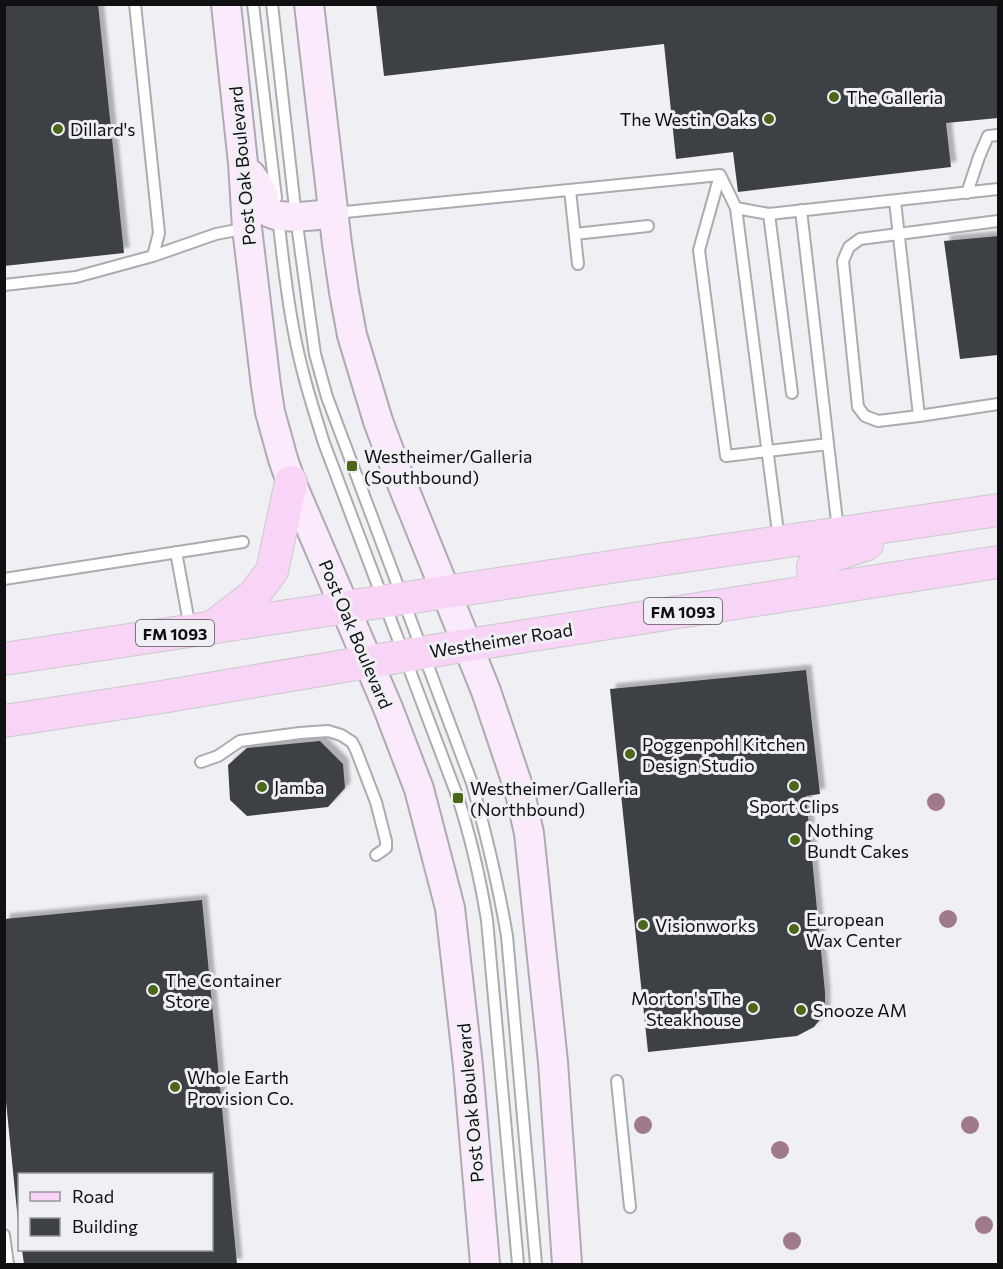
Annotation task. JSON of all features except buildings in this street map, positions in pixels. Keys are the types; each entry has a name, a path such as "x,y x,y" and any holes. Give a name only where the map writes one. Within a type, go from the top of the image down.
{"main road":[{"name":"Post Oak Boulevard","path":"226,4 243,163 247,228 270,412 291,482 388,708 419,789 450,908 468,1066 485,1264"},
{"path":"309,4 344,292 352,334 364,378 394,465 486,691 519,789 529,833 553,1062 567,1264"},
{"path":"243,163 263,194 264,206 269,213 287,216 334,213"},
{"path":"201,629 253,596 272,571 291,482"},
{"name":"FM 1093","path":"4,659 999,510"},
{"path":"816,591 813,566 816,561 947,517"},
{"name":"Westheimer Road","path":"4,721 468,645 999,562"}],"lane":[{"path":"135,4 159,233 153,256"},
{"path":"253,4 287,216 327,397 413,655 470,837 480,881 489,942 518,1264"},
{"path":"272,4 287,216 285,280 293,328 303,375 324,443 393,600 413,655 472,783 489,843 507,936 536,1264"},
{"path":"967,193 988,136 999,135"},
{"path":"334,213 720,175"},
{"path":"720,175 736,208 779,542"},
{"path":"720,175 699,250 726,456 828,444"},
{"path":"736,208 769,214 999,189"},
{"path":"570,190 578,264"},
{"path":"895,201 919,416"},
{"path":"801,210 838,533"},
{"path":"769,214 792,393"},
{"path":"999,221 860,239 849,247 843,261 858,407 866,416 878,421 999,404"},
{"path":"574,234 648,226"},
{"path":"4,285 76,277 153,256 216,234 247,228"},
{"path":"4,579 243,542"},
{"path":"176,552 201,629"},
{"path":"201,762 218,756 240,741 328,731 341,735 352,742 376,802 386,848 376,855"},
{"path":"617,1081 630,1207"},
{"path":"4,1235 8,1264"}],"place":[{"name":"The Galleria","path":"834,97"},
{"name":"The Westin Oaks","path":"769,119"},
{"name":"Dillard's","path":"58,129"},
{"name":"Westheimer/Galleria (Southbound)","path":"352,466"},
{"name":"Poggenpohl Kitchen Design Studio","path":"630,754"},
{"name":"Sport Clips","path":"794,786"},
{"name":"Jamba","path":"262,787"},
{"name":"Westheimer/Galleria (Northbound)","path":"458,798"},
{"name":"Nothing Bundt Cakes","path":"795,840"},
{"name":"Visionworks","path":"643,925"},
{"name":"European Wax Center","path":"794,929"},
{"name":"The Container Store","path":"153,990"},
{"name":"Morton's The Steakhouse","path":"753,1008"},
{"name":"Snooze AM","path":"801,1010"},
{"name":"Whole Earth Provision Co.","path":"175,1087"}]}
